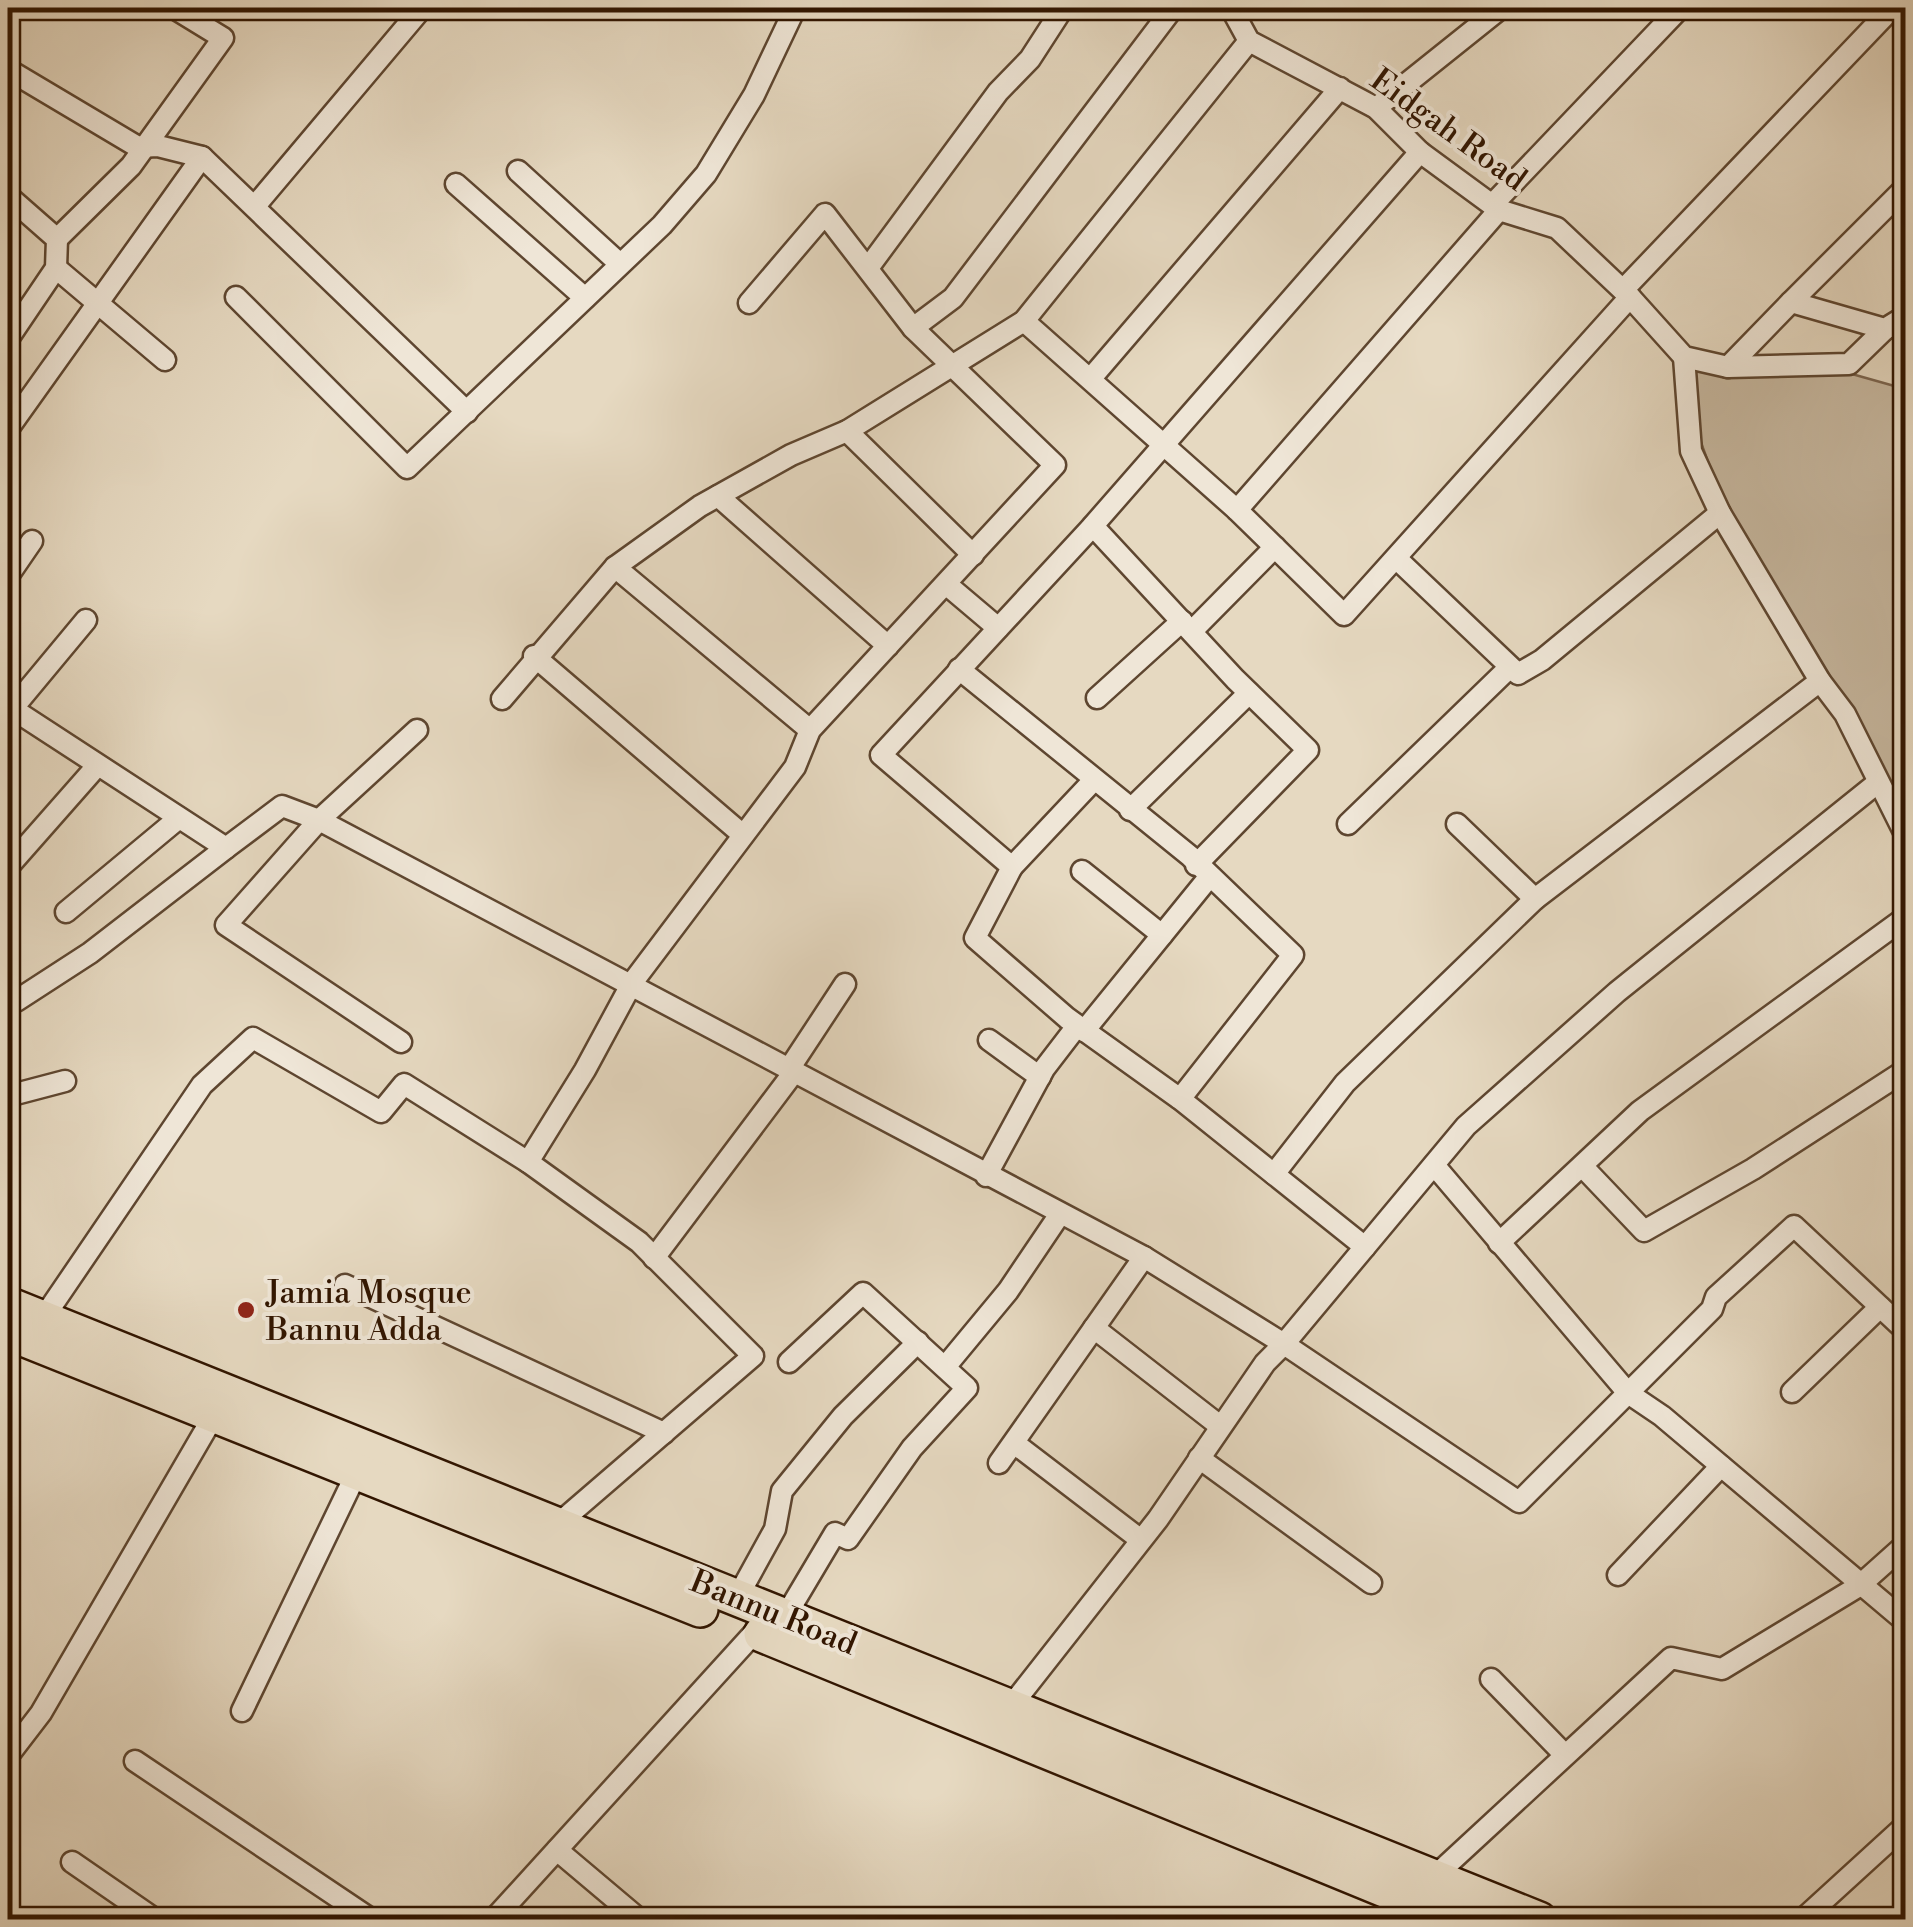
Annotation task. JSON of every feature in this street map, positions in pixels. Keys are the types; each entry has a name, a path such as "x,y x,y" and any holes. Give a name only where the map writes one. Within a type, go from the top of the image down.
{"highway":[{"name":"Bannu Road","path":"8,1305 737,1598 770,1624 1460,1920"},
{"name":"Bannu Road","path":"8,1332 357,1472 770,1624 1011,1706 1081,1738 1539,1920"}],"street":[{"path":"8,339 56,268 57,240 147,146 223,38 174,8"},
{"path":"255,206 422,8"},
{"path":"868,268 998,92 1030,59 1063,8"},
{"path":"914,328 954,298 1173,8"},
{"path":"502,699 534,656 615,568 718,496 791,455 847,431 1024,321 1249,41 1231,8"},
{"path":"1376,108 1500,8"},
{"path":"1237,510 1496,207 1680,8"},
{"path":"1024,321 1166,444 1344,615 1398,560 1627,294 1894,9"},
{"path":"236,297 406,468 586,298 706,174 754,94 791,17"},
{"name":"Eidgah Road","path":"1249,41 1376,108 1420,152 1496,207 1557,228 1627,294 1684,357"},
{"path":"8,76 12,72 138,146 202,157 466,412"},
{"path":"1092,377 1340,88"},
{"path":"1012,867 881,755 1093,526 1420,152"},
{"path":"8,429 202,157"},
{"path":"518,171 620,264"},
{"path":"456,184 586,298"},
{"path":"1728,367 1906,187"},
{"path":"8,196 57,240"},
{"path":"528,1162 586,1070 632,983 795,767 810,730 1055,465 914,328 824,214 749,302"},
{"path":"56,268 165,360"},
{"path":"1791,302 1886,330"},
{"path":"1906,316 1849,364 1728,367 1684,357 1691,451 1720,513 1820,681 1846,714 1876,784 1906,836"},
{"path":"847,431 972,554"},
{"path":"718,496 888,646"},
{"path":"1398,560 1518,674 1542,660 1720,513"},
{"path":"986,1176 1040,1077 1162,935 1204,870 1308,750 1248,693 1093,526"},
{"path":"8,576 32,541"},
{"path":"1096,698 1187,626 1275,547"},
{"path":"615,568 810,730"},
{"path":"946,584 998,628"},
{"path":"86,620 10,708 226,848"},
{"path":"534,656 743,835"},
{"path":"1348,824 1508,668"},
{"path":"958,670 1204,870 1292,954 1180,1099"},
{"path":"1274,1174 1345,1083 1535,899 1820,681"},
{"path":"1130,810 1248,693"},
{"path":"401,1042 226,925 319,820 417,730"},
{"path":"8,867 98,766"},
{"path":"1092,781 1012,867 975,938 1080,1028 1180,1099 1365,1248"},
{"path":"1011,1706 1141,1540 1265,1363 1466,1126 1617,992 1876,784"},
{"path":"16,1002 90,953 282,806 319,820 632,983 986,1176 1144,1257 1284,1344 1519,1502 1712,1309 1716,1297 1794,1226 1906,1332"},
{"path":"66,912 179,818"},
{"path":"1456,824 1535,899"},
{"path":"1082,871 1162,935"},
{"path":"1499,1244 1640,1112 1906,917"},
{"path":"654,1258 791,1070 845,984"},
{"path":"42,1320 202,1084 253,1038 381,1112 404,1084 528,1162 639,1242 753,1356 558,1524"},
{"path":"989,1040 1040,1077"},
{"path":"1584,1168 1644,1231 1752,1170 1906,1070"},
{"path":"8,1096 65,1081"},
{"path":"1434,1165 1628,1394 1721,1466 1906,1622"},
{"path":"944,1367 1008,1291 1060,1214"},
{"path":"999,1463 1144,1257"},
{"path":"345,1285 664,1433"},
{"path":"494,1920 770,1624 835,1533 848,1539 912,1448 967,1388 862,1293 789,1362"},
{"path":"1792,1392 1880,1307"},
{"path":"1094,1328 1220,1426"},
{"path":"737,1598 775,1530 782,1491 842,1416 918,1342"},
{"path":"8,1756 41,1713 212,1417"},
{"path":"1014,1442 1141,1540"},
{"path":"1198,1458 1371,1583"},
{"path":"1618,1575 1721,1466"},
{"path":"242,1711 357,1472"},
{"path":"1435,1876 1671,1658 1722,1669 1859,1586 1906,1544"},
{"path":"1491,1679 1564,1754"},
{"path":"135,1761 372,1920"},
{"path":"1802,1920 1906,1825"},
{"path":"557,1850 640,1920"},
{"path":"72,1862 156,1920"}],"shaded area":[{"path":"1692,369 1852,374 1905,389 1905,816 1843,696 1781,603 1724,505 1696,429"}],"place":[{"name":"Jamia Mosque Bannu Adda","path":"246,1310"}]}
